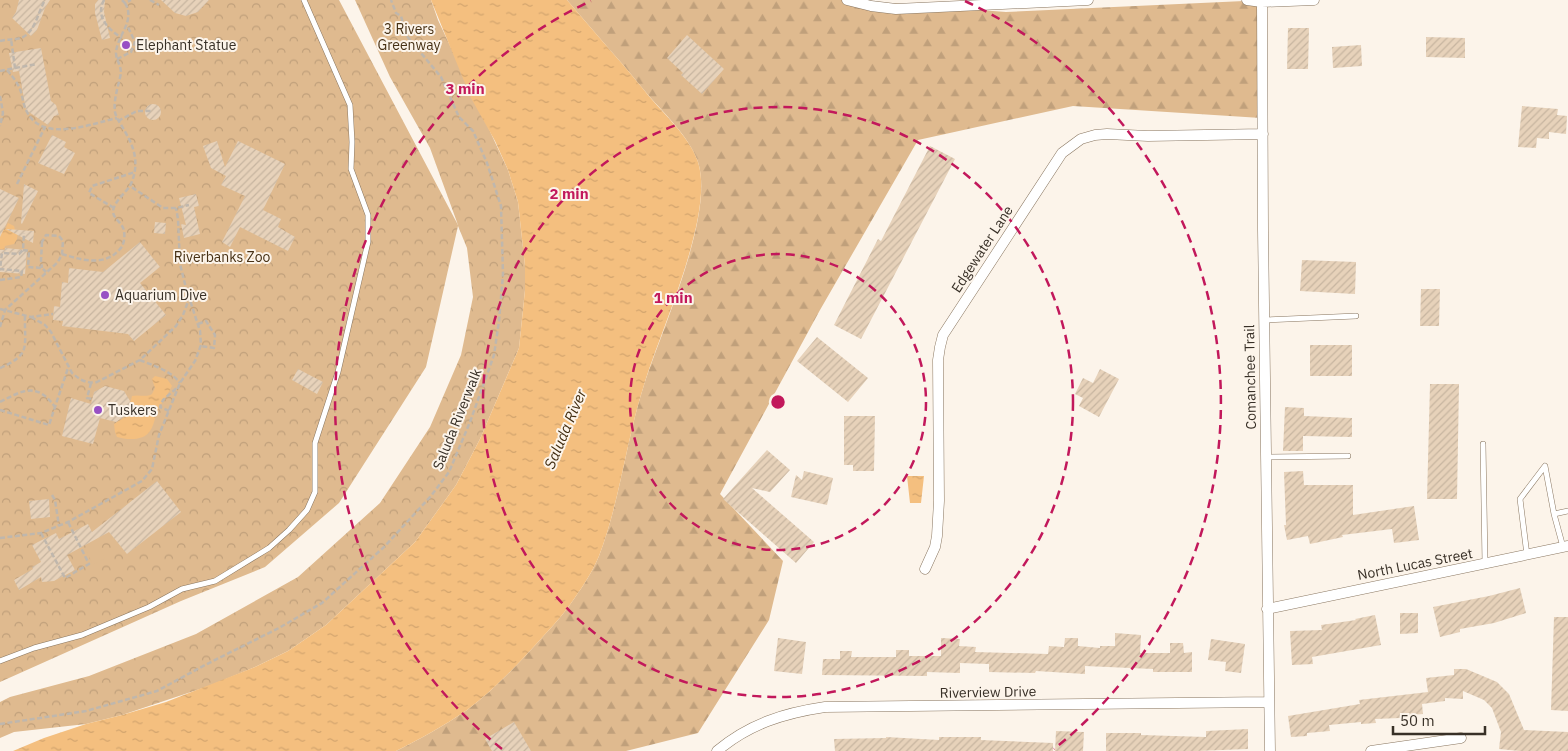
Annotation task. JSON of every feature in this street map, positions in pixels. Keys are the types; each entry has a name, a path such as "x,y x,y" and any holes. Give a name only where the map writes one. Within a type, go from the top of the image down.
{"street":[{"path":"847,0 871,6 896,9 1088,0"},
{"path":"1247,0 1262,2 1314,0"},
{"name":"Comanchee Trail","path":"1262,2 1265,457 1270,751"},
{"name":"Edgewater Lane","path":"925,569 935,547 937,536 939,501 938,360 941,341 949,325 1062,153 1081,139 1096,135 1262,134"},
{"name":"North Lucas Street","path":"1267,609 1565,547"},
{"name":"Riverview Drive","path":"717,751 729,741 781,715 825,707 1269,702"},
{"path":"1371,751 1461,738"}],"lane":[{"path":"0,661 34,648 82,635 149,606 182,589 215,581 269,548 302,518 312,500 315,492 315,443 338,372 368,242 368,215 351,169 350,105 304,0"},
{"path":"1264,320 1356,316"},
{"path":"1483,444 1485,564"},
{"path":"1265,457 1348,456"},
{"path":"1527,555 1520,499 1545,466 1554,514 1565,547"},
{"path":"1554,514 1568,511"}],"path":[{"path":"0,40 23,38 30,30 45,0"},
{"path":"104,0 101,8 103,21 110,30 122,38"},
{"path":"62,254 91,260 103,260 113,256 122,246 124,230 114,215 114,208 130,186 135,172 134,149 118,119 115,105 121,68 116,51 127,24 128,13 123,1 132,0"},
{"path":"150,0 159,5"},
{"name":"Saluda Riverwalk","path":"0,724 86,711 157,691 279,628 322,603 384,547 431,496 449,472 470,422 494,355 503,274 501,206 487,163 473,131 459,117 440,77 401,29 401,16 396,13 391,0"},
{"path":"117,59 131,52 136,42 127,24"},
{"path":"11,40 15,68"},
{"path":"0,71 37,64"},
{"path":"7,70 20,90 24,105 31,118 45,127 60,130 118,119 137,111 152,111"},
{"path":"0,96 3,113 0,126"},
{"path":"17,184 45,127"},
{"path":"114,208 89,193 92,186 135,172"},
{"path":"130,186 158,206 169,209 189,205"},
{"path":"0,538 41,533 68,522 146,478 152,468 159,435 180,384 195,361 201,346 200,331 180,264 176,208"},
{"path":"24,233 24,250"},
{"path":"0,327 5,310 58,262 62,254 63,241 59,236 46,235 41,242 42,268 46,272"},
{"path":"24,250 29,251 28,267 42,268"},
{"path":"0,280 22,277 22,272 0,269 2,253 19,254 24,250"},
{"path":"0,309 31,317 45,325 64,356 68,368 77,378 91,383 97,382 140,360 176,326 190,299"},
{"path":"31,317 53,314"},
{"path":"0,368 15,361 24,351 25,315"},
{"path":"198,324 206,321 215,335 214,348 201,346"},
{"path":"140,360 168,372 180,384"},
{"path":"0,410 49,425 68,368"},
{"path":"91,383 87,398 92,399"},
{"path":"169,411 160,407 163,400 180,384"},
{"path":"0,402 17,393 32,390 46,396 55,407"},
{"path":"52,495 56,500 59,526"},
{"path":"41,533 66,578 89,564 68,522"}],"green space":[{"name":"Riverbanks Zoo","path":"0,0 339,0 458,225 430,148 390,77 355,0 431,0 438,20 508,170 518,202 525,266 525,290 519,348 480,439 456,485 415,542 326,625 288,651 209,686 122,715 86,724 14,732 0,738 0,702 10,697 89,676 196,634 298,577 380,503 430,427 461,355 473,297 467,248 458,226 426,367 339,503 265,567 181,601 0,682"},
{"path":"567,0 848,0 1006,12 1266,0 1261,118 1073,106 918,140 820,310 720,494 783,561 769,620 698,733 626,751 396,751 432,732 477,703 557,621 591,573 599,556 612,514 644,385 684,273 693,242 699,212 701,185 698,162 694,152 674,124"},
{"path":"97,542 105,558 93,565 85,548"}],"water":[{"name":"Saluda River","path":"431,0 567,0 681,133 694,152 698,162 701,185 699,212 693,242 673,305 644,385 612,514 599,556 591,573 557,621 477,703 432,732 396,751 13,751 86,724 166,702 255,667 288,651 326,625 415,542 456,485 480,439 519,348 525,290 525,266 518,202 508,170 495,141 471,98"},
{"path":"8,223 14,226 15,230 18,230 17,239 14,244 0,249 0,228 5,230"},
{"path":"155,376 167,379 172,386 158,409 150,431 140,438 126,439 117,437 114,424 127,416 132,396 152,394 155,388 152,379"},
{"path":"907,476 924,476 921,503 910,503"}],"building":[{"path":"19,0 50,0 37,30 31,36 12,18 16,12"},
{"path":"98,0 105,0 104,12 110,38 102,40 95,13 95,4"},
{"path":"161,0 209,0 198,12 186,16 175,13"},
{"path":"1288,28 1309,28 1308,69 1287,69"},
{"path":"687,35 724,69 702,94 681,75 683,73 667,58"},
{"path":"1426,37 1465,38 1465,58 1426,57"},
{"path":"1361,45 1362,66 1333,68 1332,47"},
{"path":"41,48 51,101 56,105 59,115 54,116 48,125 26,110 19,71 13,72 9,53"},
{"path":"150,104 156,104 161,109 159,118 150,120 145,115 145,109"},
{"path":"1522,106 1558,109 1557,115 1567,116 1566,134 1549,132 1549,139 1537,138 1536,148 1518,147"},
{"path":"52,135 66,142 64,147 75,153 64,174 38,163"},
{"path":"217,141 225,167 238,141 285,164 263,210 281,219 278,227 295,237 288,251 240,227 230,247 222,242 245,196 221,185 226,176 211,168 203,146"},
{"path":"930,146 955,159 861,339 834,325 878,239 881,241"},
{"path":"24,184 38,191 22,224 21,223"},
{"path":"0,189 19,198 0,237"},
{"path":"196,194 199,206 194,207 200,234 184,238 181,224 186,225 179,198"},
{"path":"155,222 166,223 165,234 154,233"},
{"path":"6,229 34,231 33,243"},
{"name":"Aquarium Dive","path":"140,242 160,267 140,283 166,315 134,341 128,334 62,326 63,321 53,320 54,306 60,307 62,282 68,283 69,268 103,272"},
{"path":"5,248 27,250 25,274 0,272 0,250 5,250"},
{"path":"1302,260 1356,262 1355,294 1300,291"},
{"path":"1421,289 1440,289 1439,326 1420,326"},
{"path":"817,337 868,378 848,402 797,361"},
{"path":"1310,345 1352,345 1352,376 1310,376"},
{"path":"298,369 323,382 317,394 292,380"},
{"path":"1100,369 1119,379 1099,417 1079,406 1083,398 1075,394 1083,378 1093,383"},
{"path":"1430,384 1459,384 1457,499 1427,499"},
{"name":"Tuskers","path":"105,386 124,391 130,401 126,415 116,422 100,418 93,444 62,436 71,398 91,404 94,392"},
{"path":"1285,407 1304,408 1304,416 1352,418 1352,437 1303,436 1303,451 1283,451"},
{"path":"844,416 875,416 874,471 853,471 853,465 844,465"},
{"path":"767,450 790,470 770,492 752,488 814,542 796,563 723,499"},
{"path":"804,471 833,478 827,505 791,497 796,475 802,480"},
{"path":"1303,471 1304,485 1353,485 1353,515 1414,506 1419,540 1394,543 1392,529 1342,535 1343,537 1310,544 1308,536 1287,540 1284,525 1286,525 1284,472"},
{"path":"157,481 181,512 127,554 109,532 67,555 75,570 54,581 42,582 41,577 19,590 14,580 41,562 32,545 56,533 59,539 88,524 92,532"},
{"path":"49,499 50,517 31,519 29,501"},
{"path":"1520,588 1526,613 1494,623 1460,629 1460,632 1440,637 1433,607"},
{"path":"1400,613 1418,613 1418,633 1400,634"},
{"path":"1375,615 1381,645 1312,657 1313,664 1292,665 1290,631 1322,630 1321,625"},
{"path":"1554,617 1568,617 1568,711 1551,710"},
{"path":"1115,633 1141,635 1140,653 1170,653 1170,643 1183,643 1184,653 1192,652 1192,672 1153,672 1153,669 1085,666 1085,674 1036,671 1035,673 989,672 989,664 960,663 960,673 927,672 927,676 822,675 823,659 840,659 840,651 852,651 851,657 896,657 896,650 909,650 909,656 941,656 941,638 960,639 959,646 976,647 975,652 1048,654 1049,646 1064,647 1065,638 1078,638 1078,646 1100,648 1100,646 1115,646"},
{"path":"778,638 806,642 802,674 774,671"},
{"path":"1211,639 1245,644 1241,673 1225,671 1226,662 1208,660"},
{"path":"1454,669 1466,669 1497,682 1509,694 1524,730 1568,732 1568,751 1499,749 1501,732 1492,708 1484,700 1463,691 1463,699 1445,698 1445,701 1422,704 1423,714 1400,716 1400,718 1375,719 1376,723 1361,724 1361,722 1329,725 1330,731 1307,733 1307,736 1291,737 1288,716 1360,704 1359,700 1428,692 1426,678 1454,675"},
{"path":"514,722 531,751 492,751 485,739"},
{"path":"1248,729 1248,749 1106,751 1106,733 1206,737 1206,731"},
{"path":"1056,731 1084,732 1083,751 1055,751"},
{"path":"886,737 939,740 939,737 981,737 981,740 1053,743 1053,751 835,751 834,739"}],"place":[{"name":"Elephant Statue","path":"126,45"},
{"name":"Aquarium Dive","path":"105,295"},
{"name":"Tuskers","path":"98,410"}],"park label":[{"name":"3 Rivers Greenway","path":"409,38"}]}
